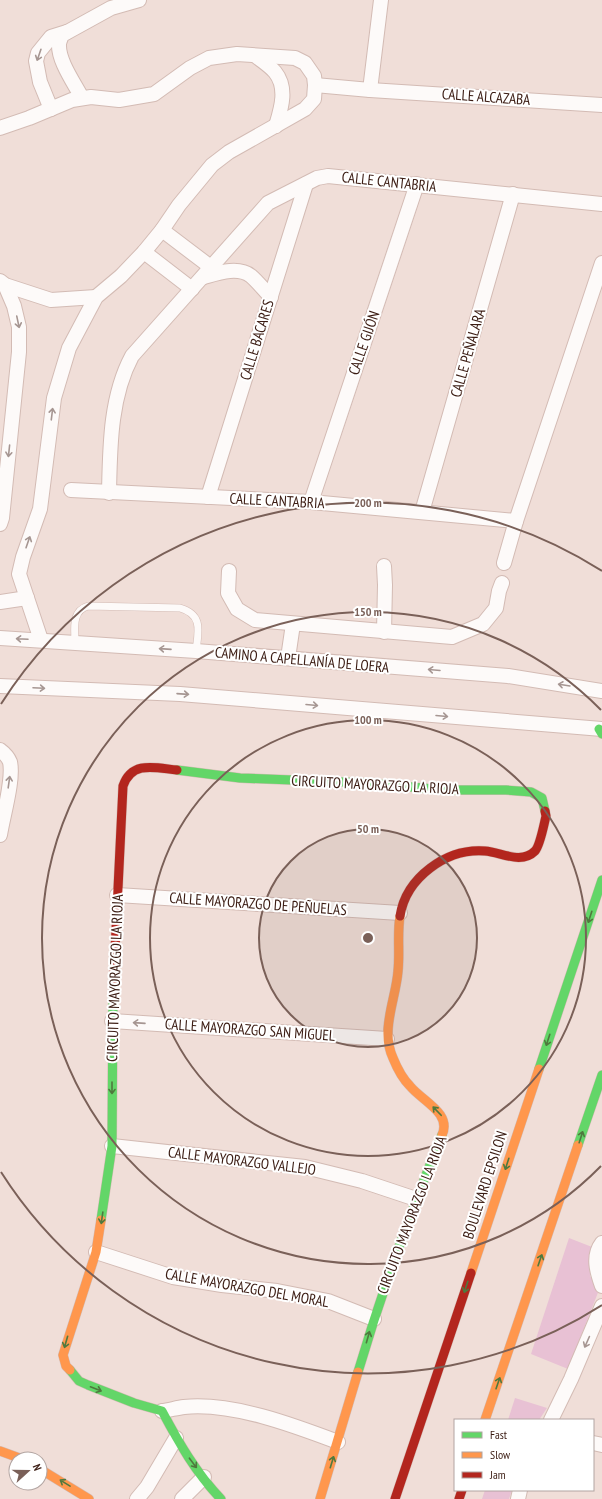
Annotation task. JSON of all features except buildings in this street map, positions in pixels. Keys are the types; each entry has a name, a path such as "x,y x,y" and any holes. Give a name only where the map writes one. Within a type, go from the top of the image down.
{"street":[{"path":"370,90 381,0"},
{"path":"82,98 64,66 58,44 62,35 111,8 133,1"},
{"path":"51,109 40,82 36,61 38,53 51,38 67,32"},
{"path":"0,128 72,100 91,96 119,100 154,94 190,68 209,58 237,54 295,58 304,63 314,76 314,99 304,109 229,152 212,165 179,205 162,230 144,252 121,276 96,297 69,348 54,398 40,509 23,557 19,574 41,640"},
{"path":"256,56 276,73 282,86 283,100 276,126"},
{"name":"CALLE ALCAZABA","path":"315,85 602,105"},
{"name":"CALLE CANTABRIA","path":"109,493 113,413 126,368 132,356 268,203 317,178 328,176 602,204"},
{"name":"CALLE BACARES","path":"208,497 306,184"},
{"name":"CALLE GIJÓN","path":"311,502 417,184"},
{"name":"CALLE PEÑALARA","path":"422,512 513,194"},
{"path":"162,230 208,272 243,272 250,276 270,297"},
{"path":"144,252 192,289"},
{"path":"504,563 516,521 602,263"},
{"path":"3,283 51,300 96,297"},
{"path":"0,524 2,518 19,352 19,327 14,306 3,283"},
{"name":"CALLE CANTABRIA","path":"72,490 311,502 516,521"},
{"path":"384,566 384,632"},
{"path":"229,570 228,593 237,609 255,620 452,637 482,624 496,608 499,590 502,583"},
{"path":"0,602 27,598"},
{"path":"288,658 293,624"},
{"name":"CAMINO A CAPELLANÍA DE LOERA","path":"0,638 196,651 508,676 602,691"},
{"path":"0,686 180,694 601,730"},
{"path":"0,750 8,757 10,778 0,835"},
{"name":"CIRCUITO MAYORAZGO LA RIOJA","path":"320,1499 338,1442 374,1319 416,1199 443,1136 445,1124 440,1112 415,1093 404,1080 394,1061 387,1039 399,964 400,913 412,885 432,866 442,860 474,852 490,852 513,858 521,858 533,854 537,850 545,820 546,810 542,798 531,792 506,790 444,790 368,783 240,778 148,766 138,767 126,778 123,786 112,1021 112,1146 96,1252 66,1342 63,1355 66,1366 79,1381 134,1403 162,1411 183,1407 201,1406 242,1412 298,1427 338,1442"},
{"name":"BOULEVARD EPSILON","path":"395,1499 602,880"},
{"name":"CALLE MAYORAZGO DE PEÑUELAS","path":"117,895 400,913"},
{"name":"CALLE MAYORAZGO SAN MIGUEL","path":"112,1021 387,1039"},
{"path":"485,1419 602,1075"},
{"name":"CALLE MAYORAZGO VALLEJO","path":"112,1146 305,1167 362,1181 416,1199"},
{"path":"602,1243 596,1257 596,1267 602,1286"},
{"name":"CALLE MAYORAZGO DEL MORAL","path":"96,1252 174,1277 222,1285 277,1291 328,1301 374,1319"},
{"path":"551,1419 571,1379 602,1306"},
{"path":"162,1411 176,1438 189,1458 222,1499"},
{"path":"137,1499 147,1486 176,1438"},
{"path":"48,1474 90,1499"},
{"path":"182,1499 204,1477"}],"lane":[{"path":"75,643 74,621 78,612 88,606 180,608 189,611 194,615 199,627 196,651"}],"shaded area":[{"path":"569,1238 592,1247 590,1276 599,1290 568,1369 531,1354"},
{"path":"515,1398 547,1408 540,1419 508,1419"},
{"path":"485,1491 512,1491 509,1499 482,1499"}],"traffic: fast":[{"path":"599,729 602,734"},
{"path":"177,770 240,778 368,783 444,790 506,790 531,792 542,798 545,811"},
{"path":"539,1069 602,880"},
{"path":"101,1220 112,1146 113,991"},
{"path":"578,1145 602,1075"},
{"path":"358,1372 397,1252 442,1135"},
{"path":"70,1370 79,1381 134,1403 162,1411 188,1457 221,1499"}],"traffic: slow":[{"path":"400,916 397,982 388,1026 389,1047 396,1065 405,1080 415,1092 434,1108 443,1120 444,1127 442,1135"},
{"path":"471,1273 539,1069"},
{"path":"485,1419 578,1145"},
{"path":"70,1370 66,1366 63,1355 96,1252 101,1220"},
{"path":"320,1499 358,1372"},
{"path":"0,1451 8,1454"},
{"path":"48,1474 89,1499"}],"traffic: jam":[{"path":"113,991 123,786 132,772 139,769 153,767 177,770"},
{"path":"400,916 410,889 430,868 443,860 470,851 485,851 511,857 524,857 535,851 539,845 542,835 546,816 545,811"},
{"path":"395,1499 471,1273"},
{"path":"459,1499 462,1491"}]}
